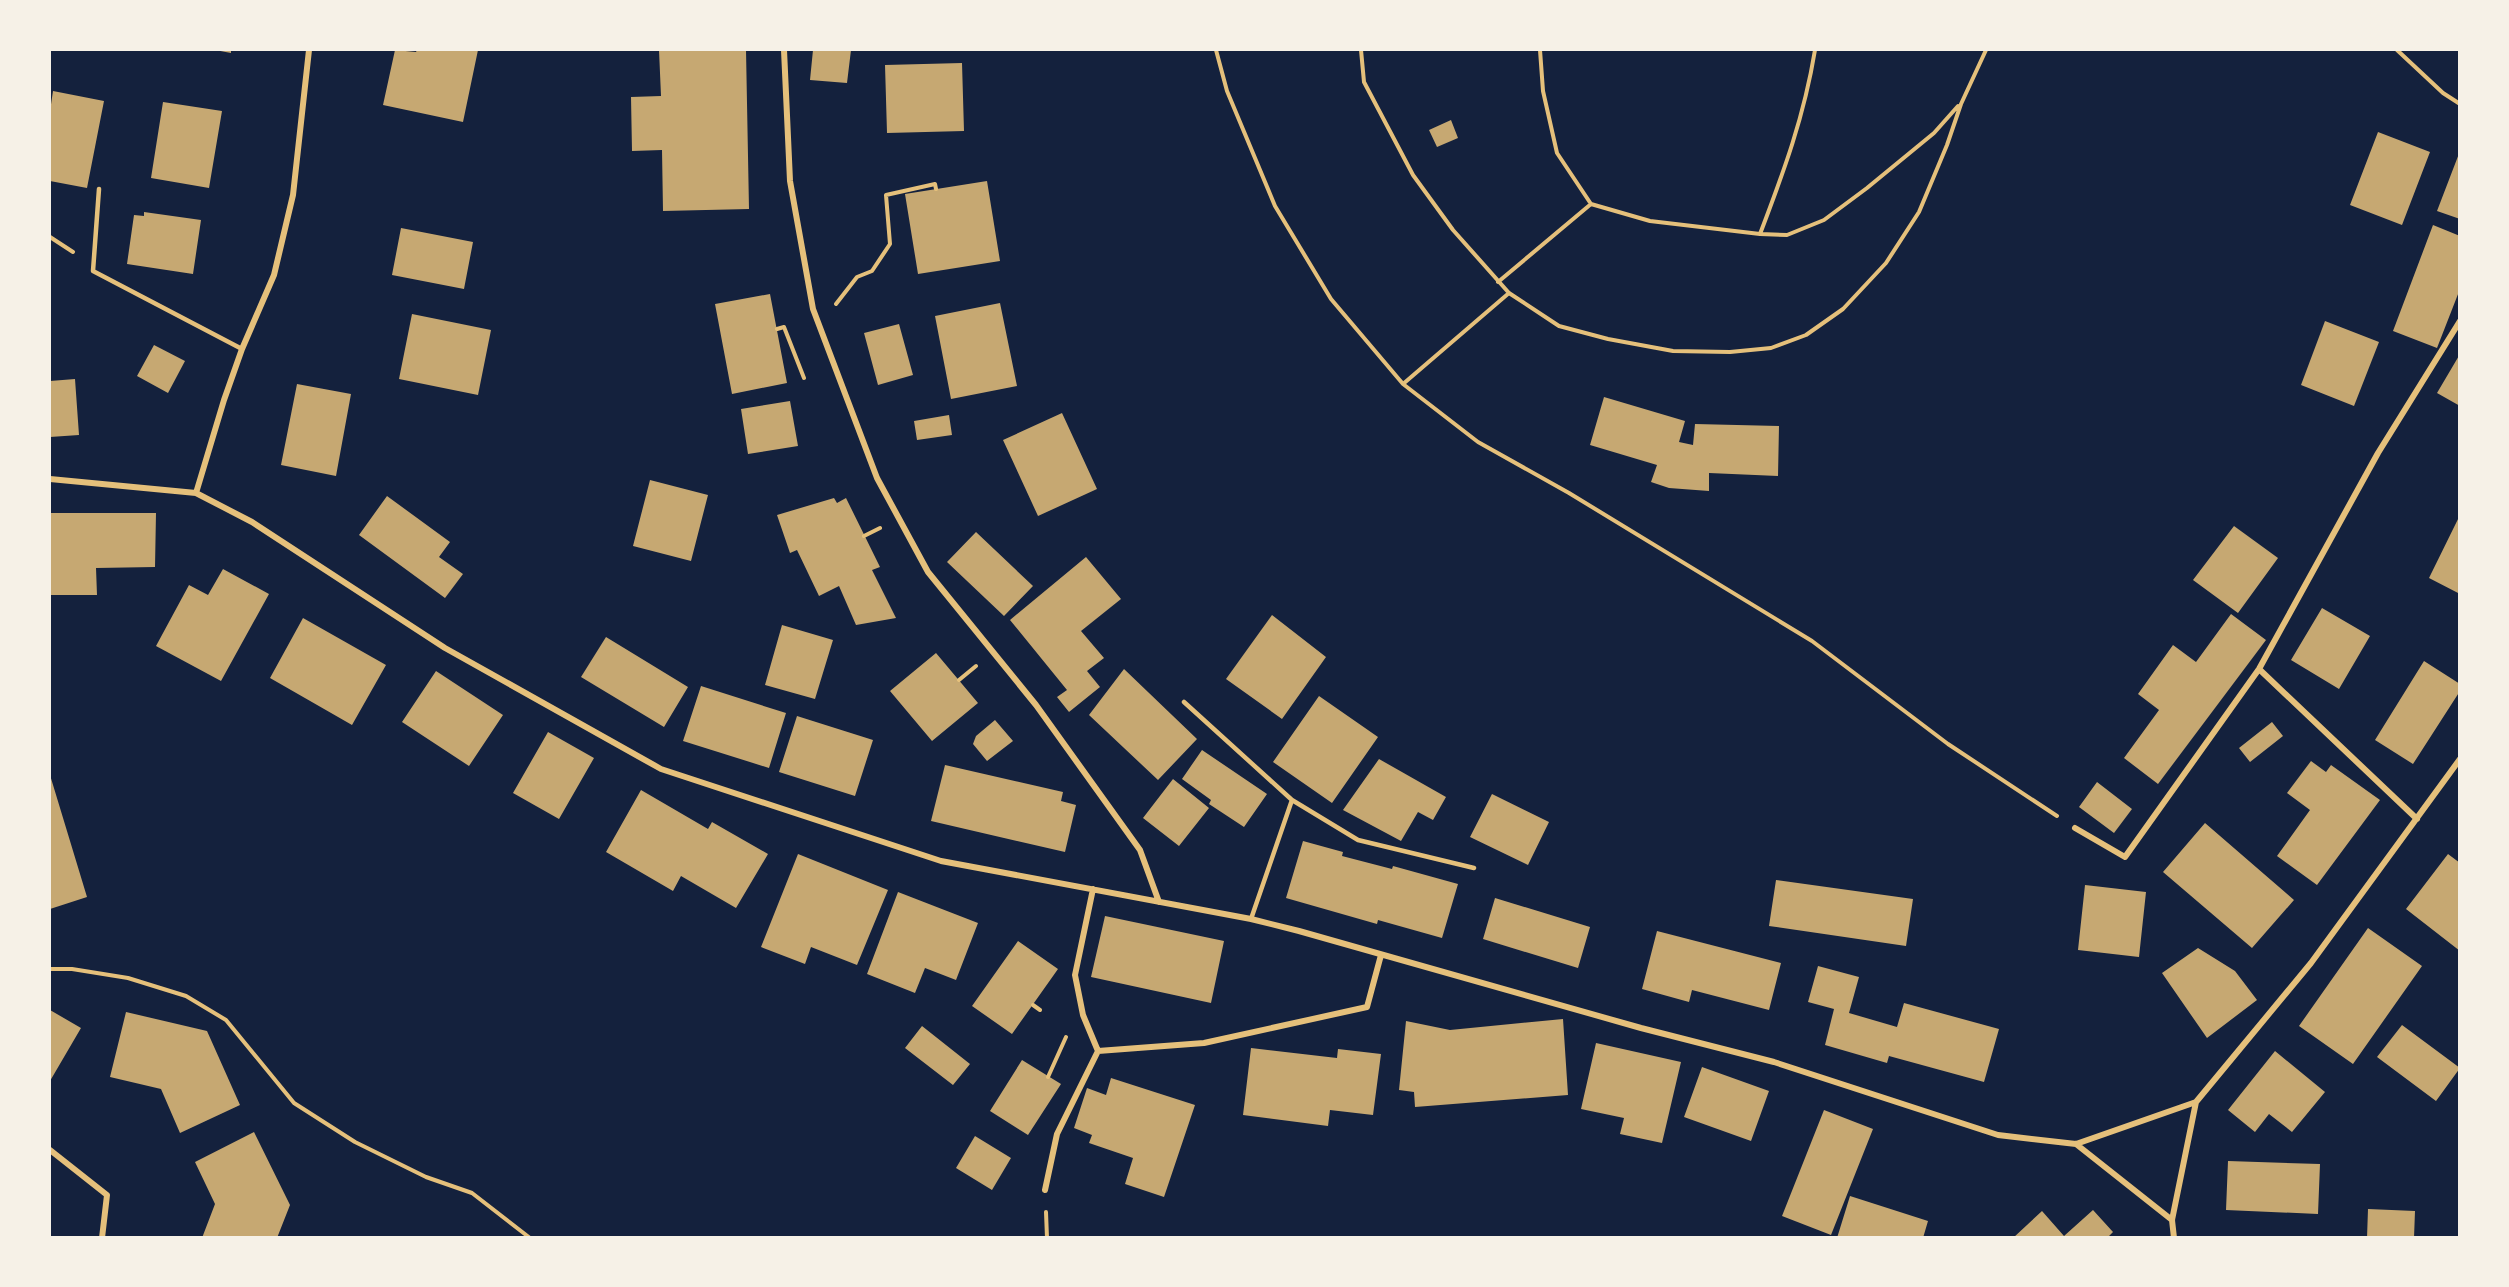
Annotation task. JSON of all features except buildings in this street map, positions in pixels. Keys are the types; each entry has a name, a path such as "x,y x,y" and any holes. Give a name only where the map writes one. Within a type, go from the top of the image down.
{"street":[{"path":"196,494 213,431 242,349 274,275 293,195 309,50"},
{"path":"784,50 790,181 813,309 877,478 928,573 1036,705 1140,850 1159,902"},
{"path":"2075,828 2125,857 2259,669 2378,453 2460,321"},
{"path":"50,478 196,494 252,522 445,648 661,769 941,861 1251,920 1641,1028 1774,1062 1998,1135 2076,1144 2196,1102"},
{"path":"2259,669 2417,819"},
{"path":"2174,1238 2172,1220 2196,1102 2311,963 2460,759"},
{"path":"1046,1190 1057,1134 1098,1051 1083,1015 1075,975 1093,889"},
{"path":"1098,1051 1204,1042 1367,1007 1381,955"},
{"path":"2076,1144 2172,1220"},
{"path":"50,1150 107,1195 102,1238"}],"lane":[{"path":"99,189 93,271 242,349"},
{"path":"1184,702 1292,800 1358,840 1474,868"},
{"path":"1251,920 1292,800"}],"path":[{"path":"1216,50 1227,91 1275,206 1331,299 1403,384 1478,442 1569,493 1812,641 1948,744 2075,828"},
{"path":"1361,50 1364,82 1413,175 1453,230 1509,293 1558,326 1608,339 1673,351 1731,352 1771,348 1806,335 1843,309 1886,263 1919,212 1947,145 1961,104 1986,50"},
{"path":"1540,50 1543,91 1557,153 1591,204 1650,221 1787,235 1824,220 1934,133 1961,104"},
{"path":"1760,234 1789,159 1808,95 1815,50"},
{"path":"2397,50 2443,93 2460,104"},
{"path":"835,305 857,277 872,271 890,244 886,195 935,184 936,189"},
{"path":"1498,282 1591,204"},
{"path":"1403,384 1509,293"},
{"path":"777,329 784,327 804,378"},
{"path":"50,969 72,969 128,978 186,996 225,1020 294,1103 355,1142 426,1177 472,1193 530,1238"},
{"path":"1033,1005 1040,1010"},
{"path":"1048,1077 1068,1031 1083,1015"}]}
